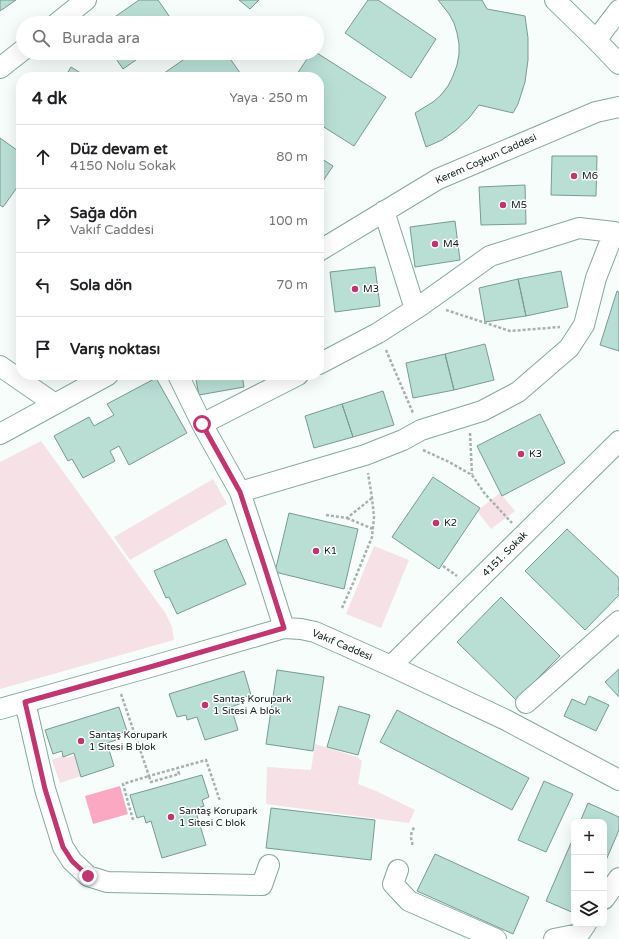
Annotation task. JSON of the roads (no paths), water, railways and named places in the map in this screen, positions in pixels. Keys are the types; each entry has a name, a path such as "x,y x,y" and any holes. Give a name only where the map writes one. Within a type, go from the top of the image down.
{"street":[{"path":"66,16 86,0"},
{"path":"555,0 619,64"},
{"path":"596,40 619,10"},
{"path":"0,68 16,55"},
{"name":"Kerem Coşkun Caddesi","path":"324,248 438,179 596,112 619,107"},
{"path":"384,211 420,306"},
{"path":"240,492 365,455 403,440 421,430 482,411 518,392 569,348 584,325 596,278 617,228 579,228 490,256 420,306 378,333 324,361"},
{"path":"0,366 16,377"},
{"path":"20,380 55,404"},
{"path":"0,434 99,380"},
{"path":"180,380 200,430 240,492 284,628"},
{"path":"200,430 289,380"},
{"name":"4151. Sokak","path":"391,666 619,441"},
{"path":"526,703 619,622"},
{"name":"Vakıf Caddesi","path":"0,709 284,628 301,629 315,632 506,720 619,780"},
{"path":"25,702 45,789 63,847 72,861 88,876 108,882 262,885 268,865"},
{"path":"398,870 393,884 409,902 496,939"},
{"path":"607,895 619,878"},
{"path":"554,939 579,934 584,927"}],"place":[{"name":"M6","path":"574,176"},
{"name":"M5","path":"503,205"},
{"name":"M4","path":"435,244"},
{"name":"M3","path":"355,289"},
{"name":"K3","path":"521,454"},
{"name":"K2","path":"436,523"},
{"name":"K1","path":"316,551"},
{"name":"Santaş Korupark 1 Sitesi A blok","path":"205,705"},
{"name":"Santaş Korupark 1 Sitesi B blok","path":"81,741"},
{"name":"Santaş Korupark 1 Sitesi C blok","path":"171,817"}]}
